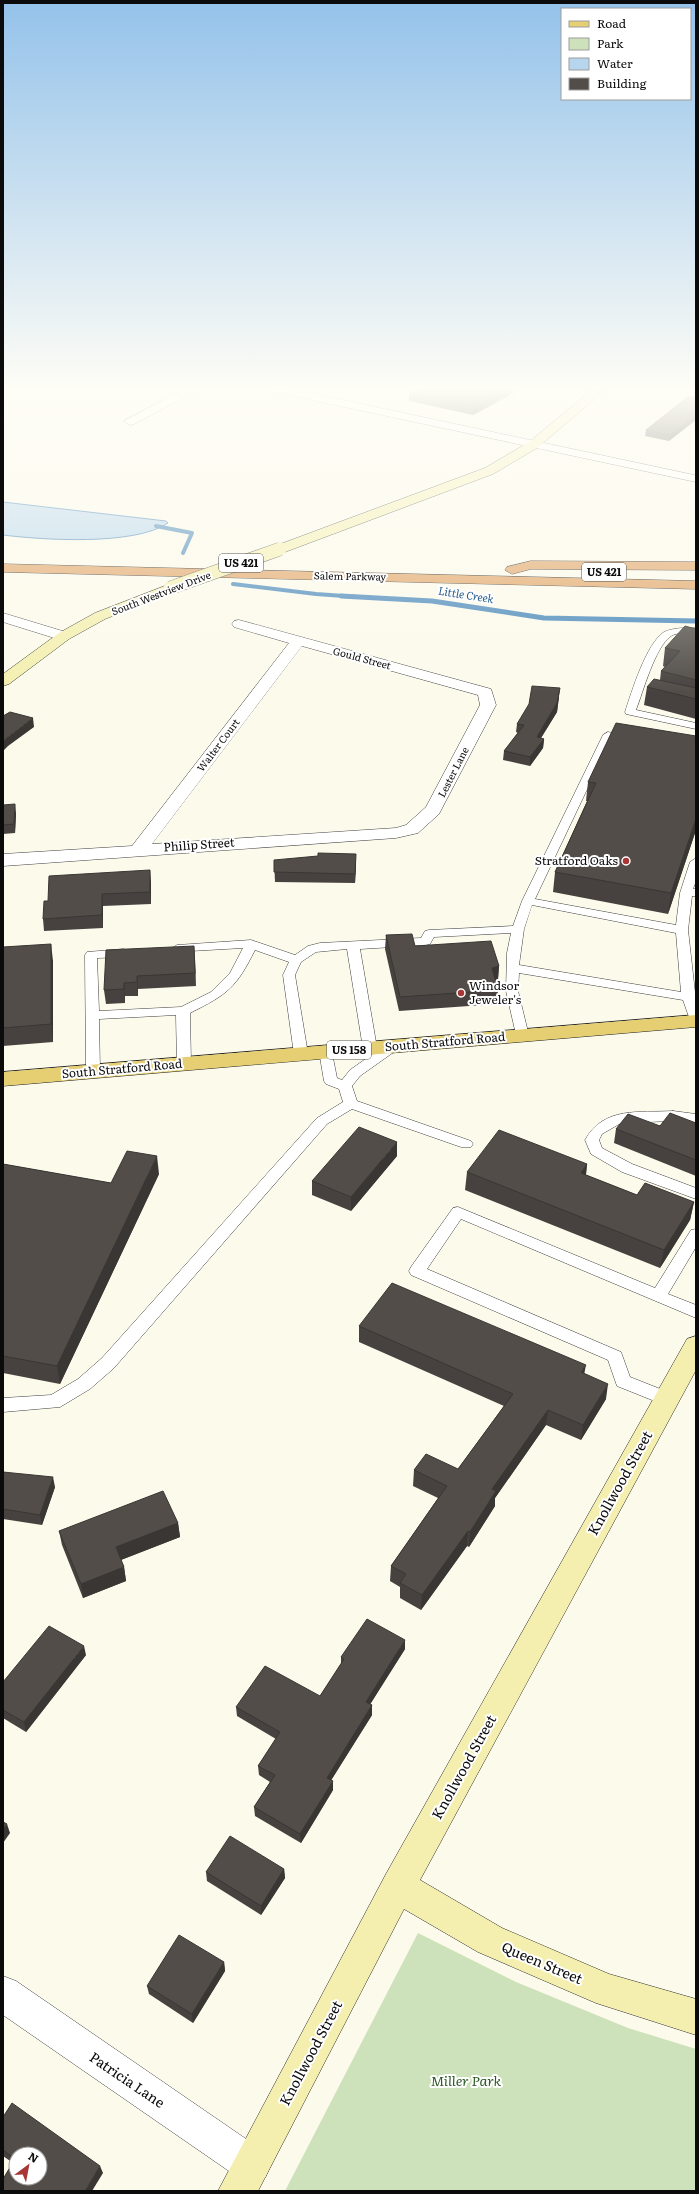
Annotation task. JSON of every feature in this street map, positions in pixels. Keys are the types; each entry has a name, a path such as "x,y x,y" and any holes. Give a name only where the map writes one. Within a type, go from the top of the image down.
{"highway":[{"name":"Salem Parkway","path":"3,558 696,574"},
{"path":"512,570 531,565 696,566"},
{"name":"Salem Parkway","path":"3,568 696,585"},
{"path":"522,580 542,586 696,594"}],"main road":[{"name":"South Stratford Road","path":"3,1079 696,1021"}],"street":[{"name":"South Westview Drive","path":"3,681 64,636 106,614 170,588 447,488"},
{"path":"3,617 64,636"},
{"name":"Gould Street","path":"239,624 485,692"},
{"name":"Walter Court","path":"138,849 298,641"},
{"name":"Lester Lane","path":"396,833 412,829 433,810 488,705 485,692"},
{"name":"Philip Street","path":"3,860 138,849 396,833"},
{"name":"Knollwood Street","path":"245,2178 398,1886 696,1346"},
{"name":"Queen Street","path":"398,1886 490,1940 608,1991 696,2017"},
{"name":"Patricia Lane","path":"3,1994 245,2178"}],"lane":[{"path":"696,631 686,630 668,634 658,645 643,690 630,712 696,726"},
{"path":"522,1036 512,991 512,968 513,953 518,929 528,901 608,735 637,740"},
{"path":"696,862 682,930 691,967 688,997 696,1017"},
{"path":"528,901 682,930"},
{"path":"302,1054 290,975 296,960 312,949 320,947 426,941 429,934 518,929"},
{"path":"167,950 251,944 296,960"},
{"path":"93,1015 183,1011 216,995 236,975 251,944"},
{"path":"353,945 370,1048"},
{"path":"93,1071 91,955 137,952"},
{"path":"512,968 688,997"},
{"path":"183,1011 184,1064"},
{"path":"345,1086 355,1074 393,1046"},
{"path":"326,1051 331,1081 345,1086"},
{"path":"345,1086 351,1104"},
{"path":"3,1405 54,1402 84,1384 108,1363 322,1121 336,1111 351,1104 466,1144"},
{"path":"696,1119 673,1116 618,1118 597,1131 592,1140 596,1151 627,1168 696,1194"},
{"path":"667,1399 623,1381 615,1356 417,1271 458,1212 696,1312"},
{"path":"659,1296 696,1234"}],"green space":[{"name":"Miller Park","path":"418,1933 516,1982 628,2028 696,2049 696,2191 285,2191"}],"water":[{"path":"3,502 166,521 168,523 153,530 134,535 88,540 3,535"}],"building":[{"path":"685,626 696,629 696,680 661,671 680,651 665,648"},
{"path":"654,679 696,688 696,699 647,687"},
{"path":"532,686 560,688 557,703 537,737 544,739 530,757 504,751 524,725 517,724 529,704"},
{"path":"10,712 33,718 3,741 3,716"},
{"path":"616,723 696,736 696,819 671,893 555,872 596,783 588,782"},
{"path":"15,804 14,824 3,825 3,805"},
{"path":"318,853 356,854 355,874 274,872 274,860 318,856"},
{"path":"150,870 150,892 102,894 102,915 43,919 44,901 48,901 49,876"},
{"path":"412,934 415,946 491,941 499,966 492,968 498,990 400,997 386,935"},
{"path":"51,944 51,1024 3,1028 3,947"},
{"path":"194,946 195,973 137,976 137,982 124,983 124,989 104,990 106,950"},
{"path":"670,1113 696,1123 696,1160 616,1129 628,1114 660,1126"},
{"path":"359,1127 397,1142 351,1197 312,1181"},
{"path":"499,1130 587,1164 581,1173 637,1195 645,1183 694,1202 664,1250 467,1172"},
{"path":"127,1151 157,1156 57,1366 3,1356 3,1164 111,1183"},
{"path":"392,1283 586,1365 581,1372 608,1384 583,1425 548,1410 492,1489 496,1491 470,1532 468,1531 422,1595 400,1583 406,1574 391,1566 447,1486 414,1470 426,1454 458,1469 513,1394 359,1326"},
{"path":"3,1472 53,1477 40,1515 3,1509"},
{"path":"163,1491 178,1523 116,1547 124,1567 81,1584 59,1531"},
{"path":"367,1619 405,1640 366,1702 372,1705 327,1778 333,1781 300,1834 254,1807 275,1775 258,1766 280,1732 236,1707 265,1666 320,1696 344,1659 341,1657"},
{"path":"49,1626 84,1646 24,1722 3,1710 3,1682"},
{"path":"3,1822 7,1824 3,1830"},
{"path":"230,1836 284,1869 261,1906 206,1872"},
{"path":"179,1935 224,1962 192,2014 147,1986"},
{"path":"12,2103 100,2166 85,2191 3,2191 3,2179 8,2171 8,2186 48,2186 48,2146 8,2146 8,2154 3,2150 3,2117"}],"waterway":[{"name":"Little Creek","path":"156,526 192,533 183,553"},
{"name":"Little Creek","path":"233,584 316,594 354,597"},
{"name":"Little Creek","path":"341,596 354,597"},
{"name":"Little Creek","path":"354,597 432,601 544,618 696,621"},
{"name":"Little Creek","path":"354,597 358,597"}],"place":[{"name":"Stratford Oaks","path":"626,861"},
{"name":"Windsor Jeweler's","path":"461,993"}]}
